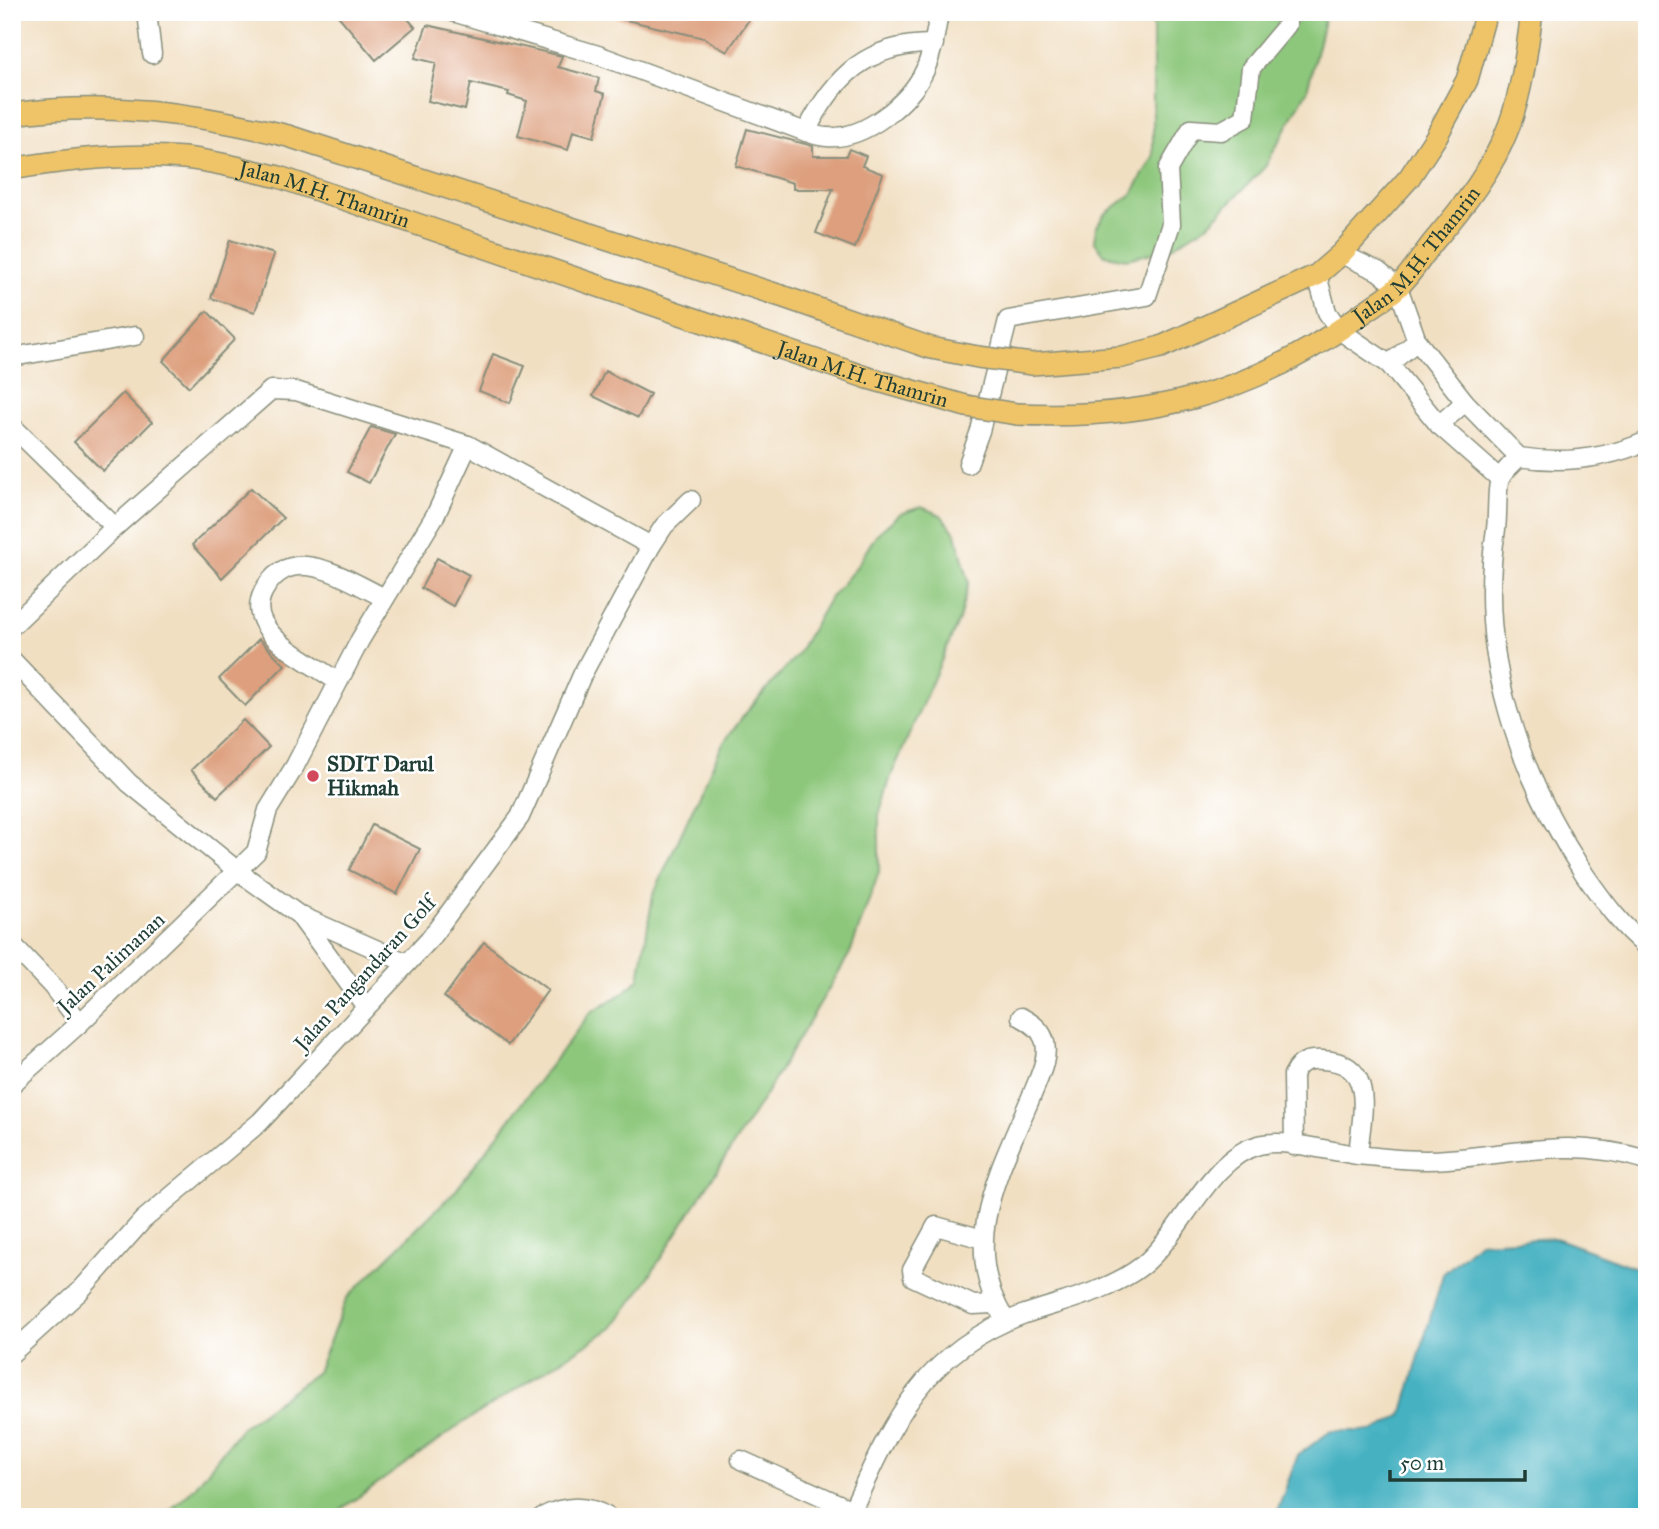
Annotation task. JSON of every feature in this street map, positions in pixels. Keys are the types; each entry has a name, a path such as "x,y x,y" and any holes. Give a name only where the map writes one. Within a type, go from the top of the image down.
{"main road":[{"name":"Jalan M.H. Thamrin","path":"12,114 77,107 125,108 214,118 288,136 784,296 930,348 1032,364 1122,357 1161,347 1317,275 1341,254 1409,178 1436,137 1467,80 1486,12"},
{"name":"Jalan M.H. Thamrin","path":"12,169 61,161 144,156 186,158 279,177 868,378 966,406 1017,414 1128,412 1172,404 1266,374 1308,352 1398,287 1472,192 1509,126 1526,55 1532,12"}],"street":[{"path":"147,12 152,54"},
{"path":"453,12 598,55 806,132 828,137 852,134 909,95 924,70 933,44 939,12"},
{"path":"968,464 1008,320 1147,296 1171,224 1168,169 1191,129 1221,131 1245,118 1251,68 1287,25 1287,12"},
{"path":"806,132 817,111 847,72 868,57 906,44 933,44"},
{"path":"1341,254 1378,271 1398,287 1417,341 1465,402 1518,457 1544,461 1595,458 1647,441"},
{"path":"1317,275 1327,312 1339,330 1389,364 1439,425 1499,478"},
{"path":"12,357 135,336"},
{"path":"1389,364 1417,341"},
{"path":"12,626 115,527 271,390 296,391 468,445 651,546"},
{"path":"1439,425 1465,402"},
{"path":"12,426 115,527"},
{"name":"Jalan Palimanan","path":"12,1084 239,872 256,852 268,810 295,766 385,598 436,513 468,445"},
{"path":"1518,457 1499,478 1492,581 1493,631 1502,694 1515,738 1536,792 1564,844 1606,906 1647,947"},
{"name":"Jalan Pangandaran Golf","path":"12,1353 79,1292 143,1220 260,1122 449,915 520,817 583,673 651,546 668,522 691,500"},
{"path":"338,682 271,634 258,612 258,602 266,586 285,569 304,564 385,598"},
{"path":"12,660 130,783 239,872 299,915 407,963"},
{"path":"299,915 366,1007"},
{"path":"12,944 52,986 80,1023"},
{"path":"1006,1321 994,1304 984,1272 983,1239 990,1195 1044,1065 1044,1039 1035,1026 1021,1017"},
{"path":"1294,1146 1293,1075 1296,1068 1310,1059 1339,1061 1347,1063 1363,1088 1359,1155"},
{"path":"741,1460 850,1514 874,1460 905,1404 941,1364 1006,1321 1083,1296 1140,1267 1174,1233 1222,1169 1256,1145 1275,1142 1359,1155 1448,1159 1496,1151 1581,1147 1619,1152 1647,1160"},
{"path":"983,1239 936,1226 912,1270 913,1277 973,1305 994,1304"},
{"path":"542,1517 567,1507 589,1508 608,1517"}],"green space":[{"path":"1153,12 1326,12 1307,91 1265,167 1209,224 1169,249 1127,259 1105,255 1094,241 1096,228 1104,215 1132,194 1153,157"},
{"path":"921,507 941,515 956,534 969,582 959,620 891,776 879,815 879,872 850,953 764,1097 643,1286 612,1328 463,1423 330,1517 163,1517 195,1487 241,1428 317,1372 347,1298 456,1190 591,1012 623,993 639,979 653,895 722,745 745,714 797,655 828,601 855,569 876,535 900,514"}],"water":[{"path":"1555,1238 1647,1272 1647,1517 1275,1517 1298,1455 1331,1431 1374,1431 1402,1415 1443,1274 1479,1242"}],"building":[{"path":"335,12 402,12 415,27 376,60"},
{"path":"618,12 742,12 750,18 727,52 704,38 617,18"},
{"path":"427,25 562,56 558,67 599,78 596,91 605,94 594,137 573,131 568,150 518,136 527,101 508,95 509,92 471,83 465,110 428,101 436,63 415,58"},
{"path":"747,129 813,146 813,156 846,156 849,149 866,156 862,166 883,174 855,248 816,233 833,189 793,189 793,183 736,166"},
{"path":"230,240 274,254 255,312 211,298"},
{"path":"207,311 235,339 189,387 163,361"},
{"path":"493,354 525,366 510,403 479,391"},
{"path":"605,371 650,394 638,418 593,396"},
{"path":"123,393 152,422 103,471 74,442"},
{"path":"371,427 395,434 369,483 347,472"},
{"path":"251,488 283,518 222,578 192,545"},
{"path":"437,558 469,575 453,606 421,588"},
{"path":"259,639 285,665 245,706 219,679"},
{"path":"243,720 269,747 217,797 191,770"},
{"path":"372,825 420,849 397,894 349,870"},
{"path":"484,942 548,990 508,1045 444,997"}],"place":[{"name":"SDIT Darul Hikmah","path":"313,776"}]}
